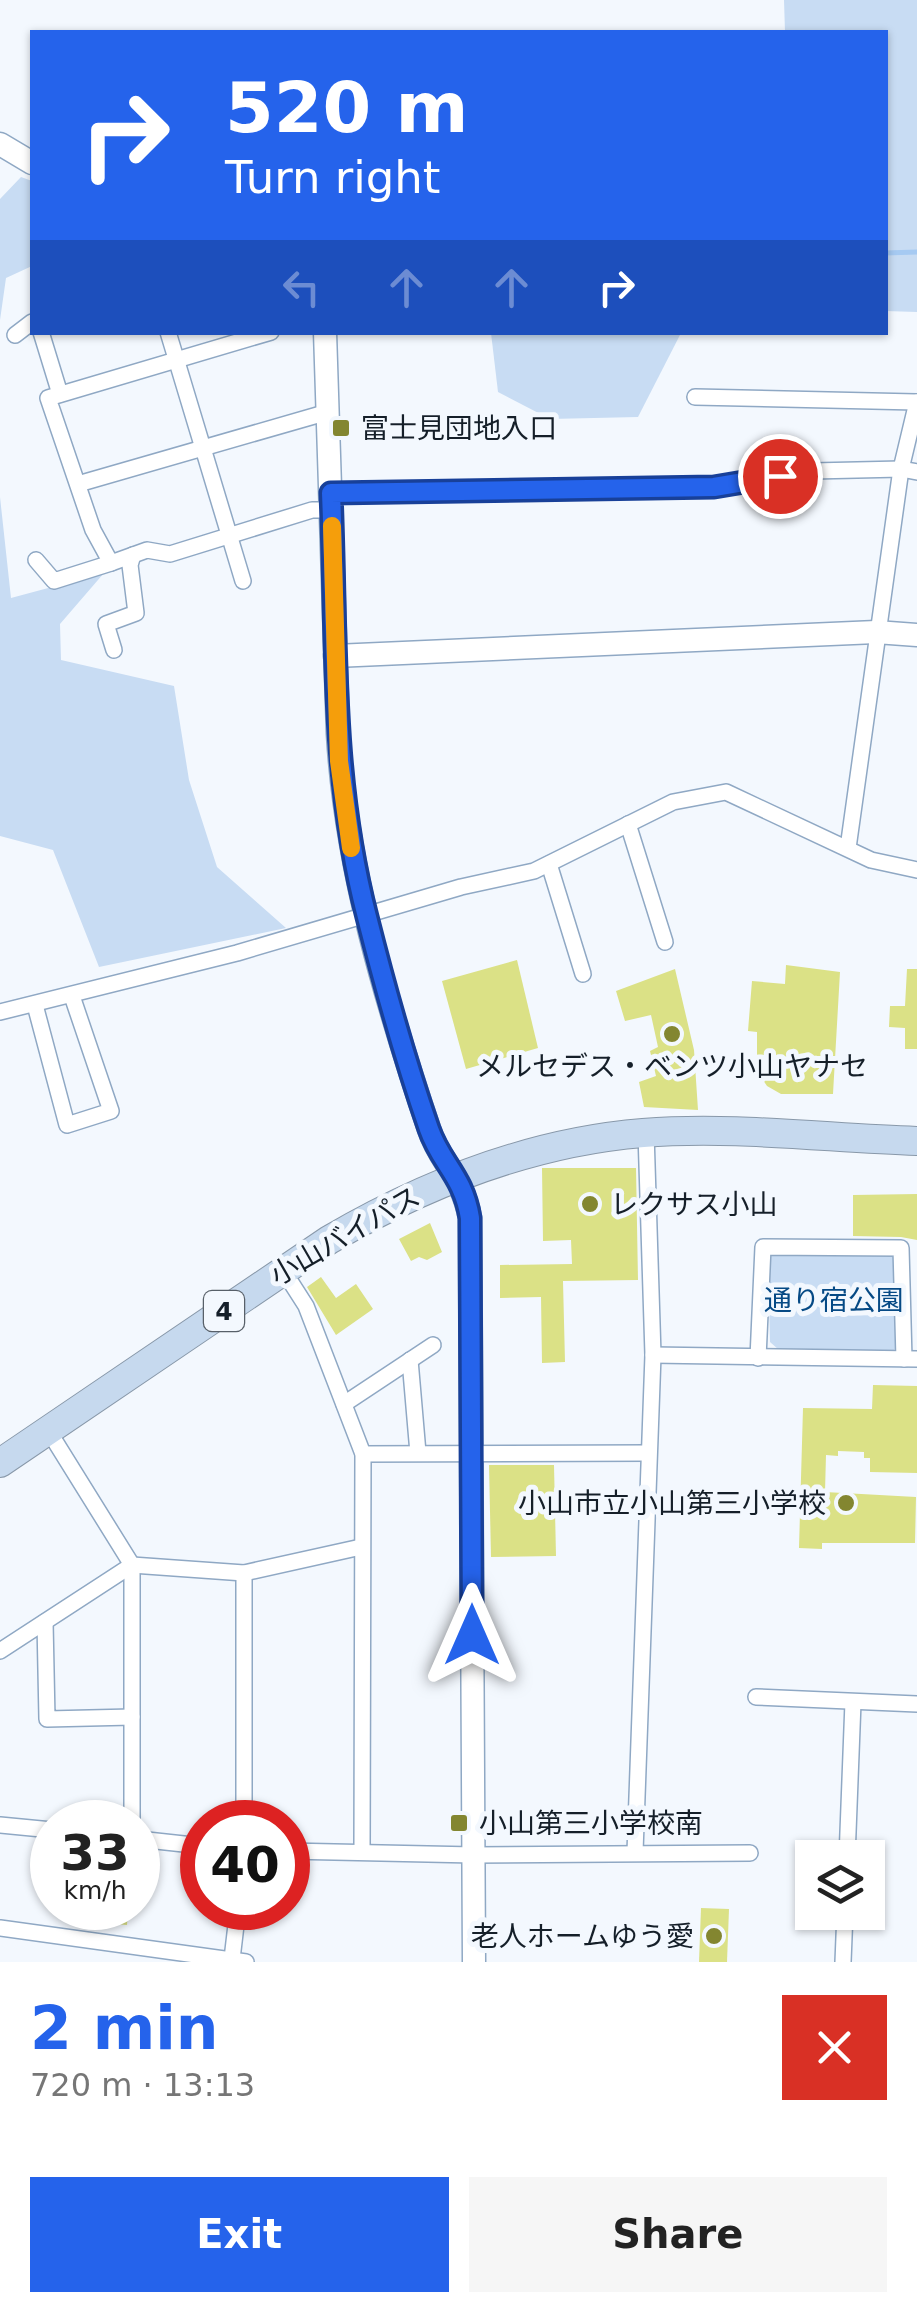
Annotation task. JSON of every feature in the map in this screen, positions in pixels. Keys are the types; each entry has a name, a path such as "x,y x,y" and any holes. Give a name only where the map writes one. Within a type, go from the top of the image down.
{"highway":[{"name":"小山バイパス","path":"0,1463 283,1270 374,1214 457,1176 560,1146 646,1133 917,1141"}],"street":[{"path":"0,144 30,161"},
{"path":"15,335 30,324"},
{"path":"42,335 60,394"},
{"path":"169,335 244,581"},
{"path":"111,563 93,530 48,398 261,335"},
{"path":"325,335 341,788 366,915 431,1134 466,1195 470,1218 474,1962"},
{"path":"696,397 917,402 909,471 876,632 848,848"},
{"path":"78,484 328,412"},
{"path":"36,560 54,581 148,550 170,554 331,501 714,487 813,471 909,471"},
{"path":"114,650 106,624 136,613 130,565 133,555"},
{"path":"335,656 876,632 917,635"},
{"path":"0,1012 237,953 460,887 534,871 673,802 726,792 871,860 917,870"},
{"path":"628,824 665,942"},
{"path":"548,864 583,974"},
{"path":"35,1004 67,1125 111,1111 72,996"},
{"path":"635,1852 653,1355 646,1133"},
{"path":"653,1355 758,1358 911,1359 901,1248 762,1247 758,1358"},
{"path":"283,1270 306,1306 364,1454 362,1851"},
{"path":"344,1404 433,1345"},
{"path":"410,1360 418,1453"},
{"path":"48,1430 132,1564 132,1800"},
{"path":"364,1454 648,1452"},
{"path":"0,1651 132,1564 244,1573 361,1547"},
{"path":"244,1573 244,1800"},
{"path":"45,1622 48,1718 132,1717"},
{"path":"756,1697 917,1704"},
{"path":"848,1840 854,1702"},
{"path":"0,1825 30,1828"},
{"path":"310,1851 750,1853"},
{"path":"0,1928 239,1961 238,1930"},
{"path":"843,1962 844,1930"}],"green space":[{"path":"784,0 917,0 917,312 888,311 888,30 785,30"},
{"path":"21,177 30,180 30,267 6,278 0,320 0,199"},
{"path":"491,335 680,335 638,417 550,419 498,392"},
{"path":"0,497 11,598 104,573 60,624 61,660 174,686 189,780 217,867 286,928 99,967 53,850 0,836"},
{"name":"通り宿公園","path":"892,1251 899,1256 900,1341 893,1352 778,1349 770,1342 768,1259 774,1253"}],"building":[{"path":"517,960 538,1048 466,1069 442,981"},
{"path":"786,965 840,972 833,1094 781,1094 767,1086 757,1071 757,1032 748,1031 752,981 785,984"},
{"name":"メルセデス・ベンツ小山ヤナセ","path":"675,969 694,1050 698,1110 644,1107 639,1082 656,1076 650,1051 658,1047 651,1015 625,1021 616,991"},
{"path":"907,969 917,969 917,1049 905,1049 905,1028 889,1027 890,1006 905,1006"},
{"name":"レクサス小山","path":"542,1168 636,1168 638,1280 563,1281 565,1362 542,1363 541,1297 500,1298 500,1265 572,1264 571,1240 543,1241"},
{"path":"917,1194 917,1240 853,1236 853,1195"},
{"path":"430,1223 442,1252 427,1260 419,1257 411,1261 399,1239"},
{"path":"321,1277 336,1298 356,1284 373,1309 336,1335 307,1287"},
{"path":"873,1385 917,1386 917,1473 870,1472 870,1458 864,1458 864,1452 838,1451 838,1456 826,1455 825,1492 916,1497 915,1543 822,1543 822,1549 799,1548 803,1408 872,1409"},
{"path":"489,1465 554,1465 556,1556 491,1557"},
{"name":"老人ホームゆう愛","path":"701,1908 729,1909 727,1962 699,1962"}],"waterway":[{"path":"888,253 917,252"}],"slow traffic":[{"path":"332,526 339,761 351,848"}],"place":[{"name":"富士見団地入口","path":"341,428"},
{"name":"メルセデス・ベンツ小山ヤナセ","path":"672,1034"},
{"name":"レクサス小山","path":"590,1204"},
{"name":"小山市立小山第三小学校","path":"846,1503"},
{"name":"小山第三小学校南","path":"459,1823"},
{"name":"老人ホームゆう愛","path":"714,1936"}],"route":[{"path":"472,1635 470,1218 466,1195 431,1134 392,1010 350,847 338,734 331,493 714,487 780,476"}]}
